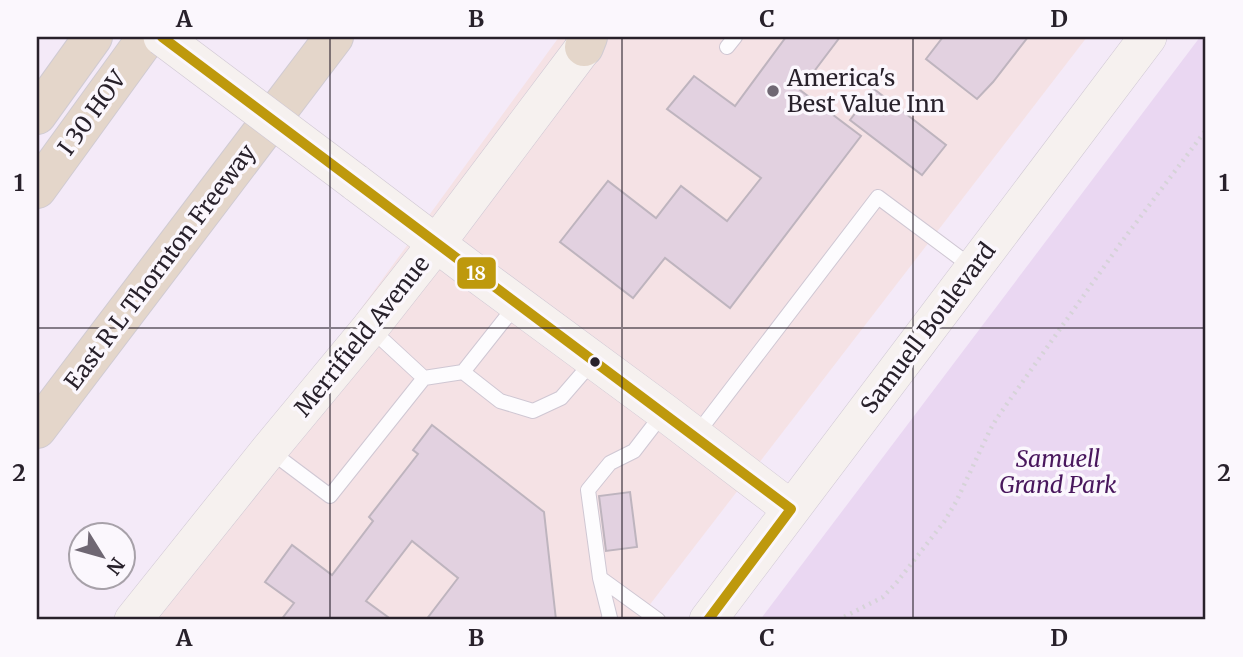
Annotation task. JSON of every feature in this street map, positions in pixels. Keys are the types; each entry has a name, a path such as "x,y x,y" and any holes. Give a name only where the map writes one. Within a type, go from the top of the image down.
{"highway":[{"path":"37,115 93,37"},
{"name":"I 30 HOV","path":"37,189 146,37"},
{"path":"298,85 328,37"},
{"name":"East R L Thornton Freeway","path":"37,429 334,37"}],"main road":[{"path":"162,37 791,509"},
{"name":"Samuell Boulevard","path":"708,620 1148,37"},
{"name":"Merrifield Avenue","path":"134,620 436,244 586,42"}],"lane":[{"path":"695,437 878,197 973,268"},
{"path":"269,450 330,496 424,377 463,372 517,304"},
{"path":"370,328 424,377"},
{"path":"463,372 500,401 533,411 561,398 593,360"},
{"path":"608,620 610,618 600,578 588,490 610,463 634,451 664,412"},
{"path":"600,578 658,620"}],"path":[{"path":"838,620 883,597 944,522 997,418 1123,240 1206,130"}],"shaded area":[{"path":"559,37 1087,37 638,620 134,620"}],"green space":[{"name":"Samuell Grand Park","path":"1200,37 1206,37 1206,620 760,620"}],"building":[{"path":"786,37 840,37 800,90 861,136 730,308 665,258 633,298 560,242 608,181 656,218 681,186 727,221 761,178 667,109 694,76 735,106"},
{"path":"943,37 1028,37 977,99 926,59"},
{"path":"874,89 946,145 922,175 850,120"},
{"path":"432,425 544,512 556,620 426,620 458,578 412,541 366,601 392,620 281,620 294,603 265,582 292,545 332,575 373,521 369,517 418,454 413,450"},
{"path":"630,492 637,547 606,551 599,496"}],"transit line":[{"name":"18","path":"162,37 791,509"},
{"name":"18","path":"708,620 791,509"}],"place":[{"name":"America's Best Value Inn","path":"773,91"}]}
